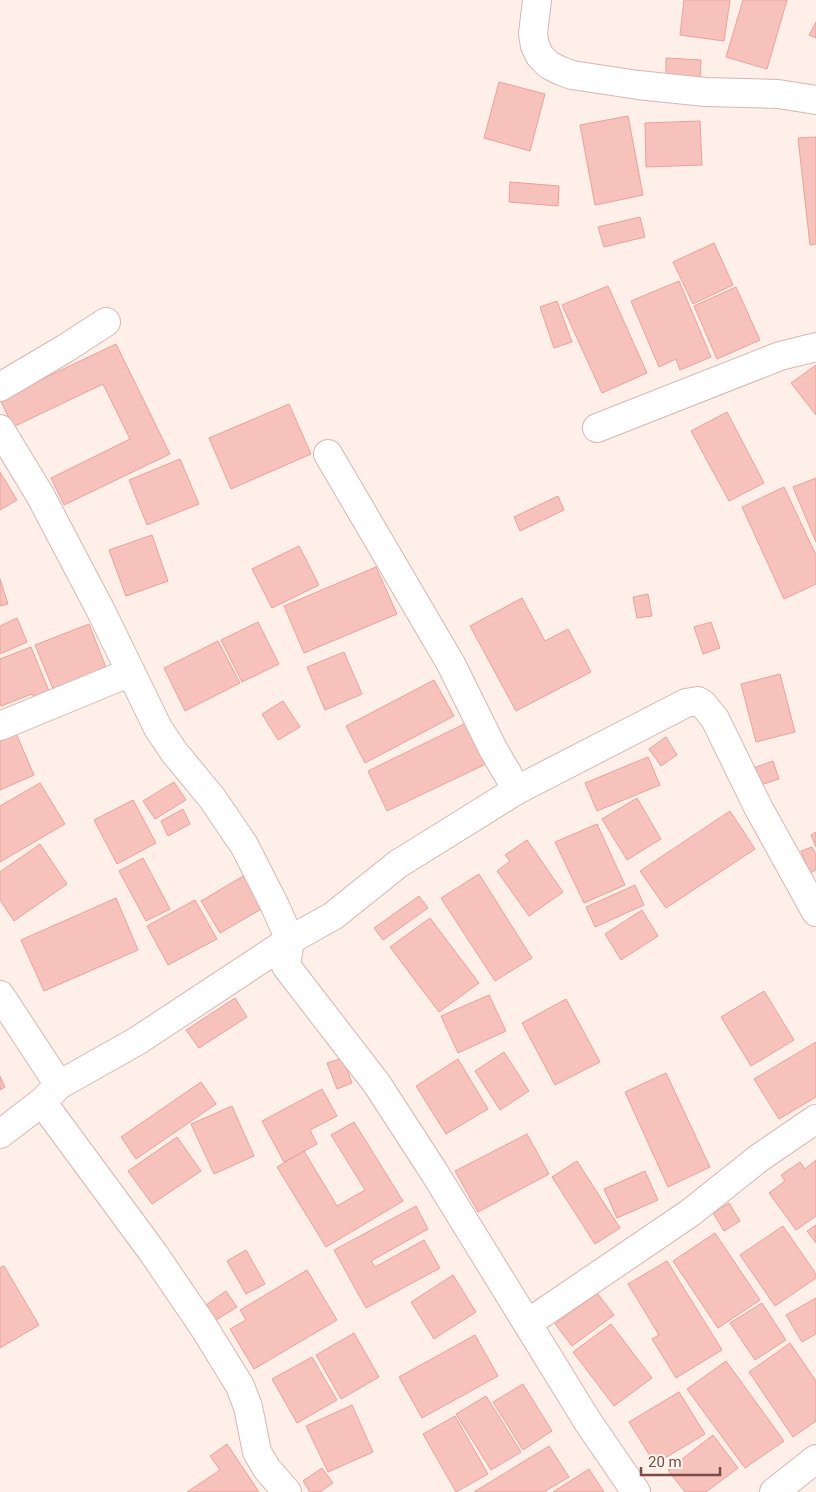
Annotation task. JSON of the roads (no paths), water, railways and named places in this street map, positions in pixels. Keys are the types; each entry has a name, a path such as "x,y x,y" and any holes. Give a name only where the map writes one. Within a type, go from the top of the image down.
{"street":[{"path":"536,0 533,34 535,46 540,56 548,65 561,72 638,85 705,92 778,94 816,100"},
{"path":"0,387 106,322"},
{"path":"598,428 780,356 816,347"},
{"path":"0,429 40,495 100,610 158,728 174,752 212,798 244,845 290,940 286,966 377,1084 434,1172 588,1422 636,1492"},
{"path":"328,454 451,664 493,749 517,790"},
{"path":"0,726 131,672"},
{"path":"0,1134 50,1093 137,1041 290,940 333,916 398,864 517,790 686,703 698,701 703,704 714,719 758,807 816,912"},
{"path":"0,994 50,1093 203,1326 240,1386 248,1407 257,1452 267,1469 287,1492"},
{"path":"528,1323 690,1213 759,1158 816,1119"},
{"path":"774,1492 816,1459"}]}
